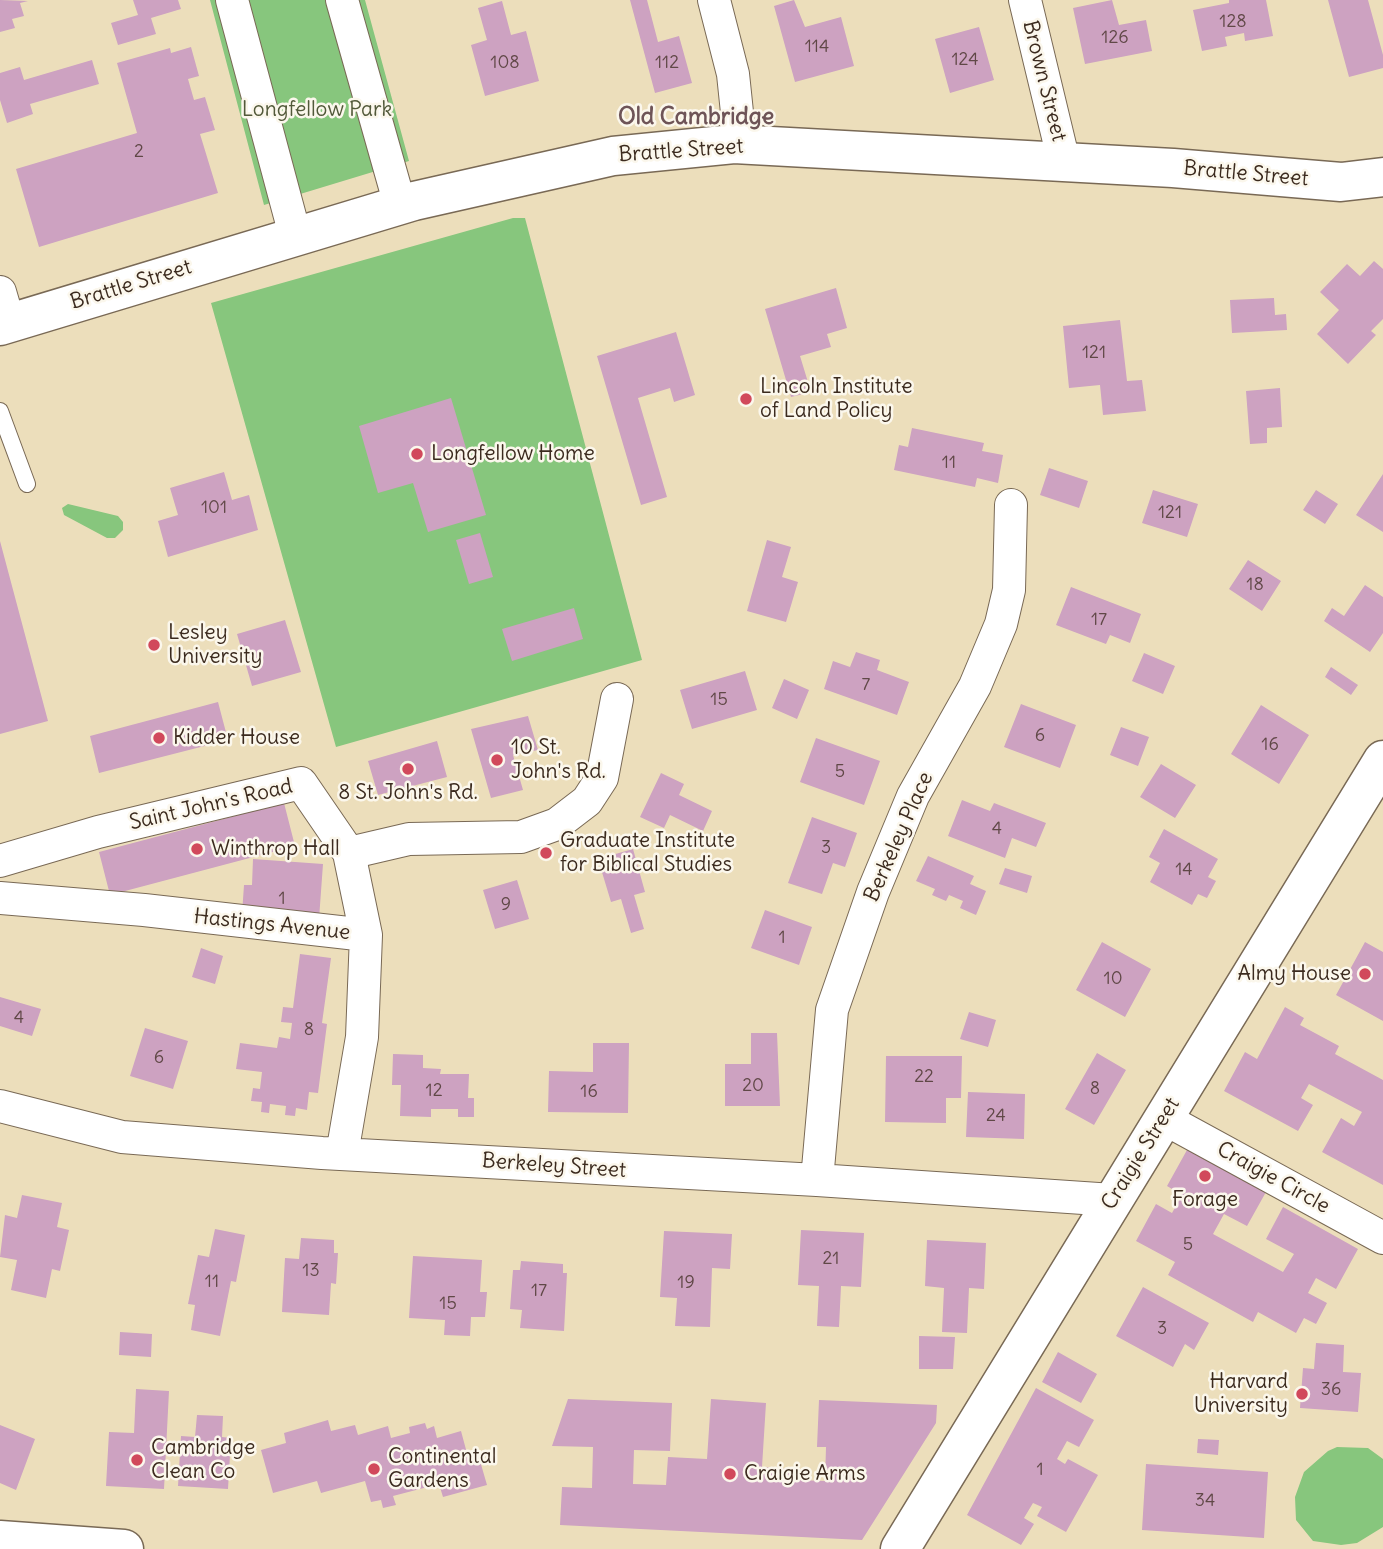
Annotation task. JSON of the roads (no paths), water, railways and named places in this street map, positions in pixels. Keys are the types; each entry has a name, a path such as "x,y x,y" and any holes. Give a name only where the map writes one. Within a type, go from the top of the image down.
{"main road":[{"name":"Brattle Street","path":"3,314 400,205 613,156 733,144 1064,162 1341,182 1383,177"},
{"name":"Craigie Street","path":"900,1549 1383,760"},
{"path":"0,1542 10,1549"},
{"path":"0,1542 124,1549"}],"street":[{"path":"232,0 295,235"},
{"path":"342,0 400,205"},
{"path":"714,0 733,74 738,122 733,144"},
{"name":"Brown Street","path":"1025,0 1064,162"},
{"name":"Berkeley Place","path":"817,1180 832,1010 873,892 909,806 975,686 1001,624 1009,590 1011,505"},
{"path":"349,853 409,839 521,837 557,824 587,802 602,778 617,699"},
{"name":"Saint John's Road","path":"0,861 98,832 301,783 349,853 367,937"},
{"name":"Hastings Avenue","path":"0,898 144,910 367,937 362,1037 342,1154"},
{"name":"Berkeley Street","path":"0,1106 122,1137 342,1154 817,1180 1113,1200"},
{"name":"Craigie Circle","path":"1163,1118 1383,1238"}],"lane":[{"path":"0,411 27,484"}],"place":[{"name":"Lincoln Institute of Land Policy","path":"746,399"},
{"name":"Longfellow Home","path":"417,454"},
{"name":"Lesley University","path":"154,645"},
{"name":"Kidder House","path":"159,738"},
{"name":"10 St. John's Rd.","path":"497,760"},
{"name":"8 St. John's Rd.","path":"408,769"},
{"name":"Winthrop Hall","path":"197,849"},
{"name":"Graduate Institute for Biblical Studies","path":"546,853"},
{"name":"Almy House","path":"1365,974"},
{"name":"Forage","path":"1205,1176"},
{"name":"Harvard University","path":"1302,1394"},
{"name":"Cambridge Clean Co","path":"137,1460"},
{"name":"Continental Gardens","path":"374,1469"},
{"name":"Craigie Arms","path":"730,1474"}],"district":[{"name":"Old Cambridge","path":"696,117"}],"park label":[{"name":"Longfellow Park","path":"317,110"}]}
